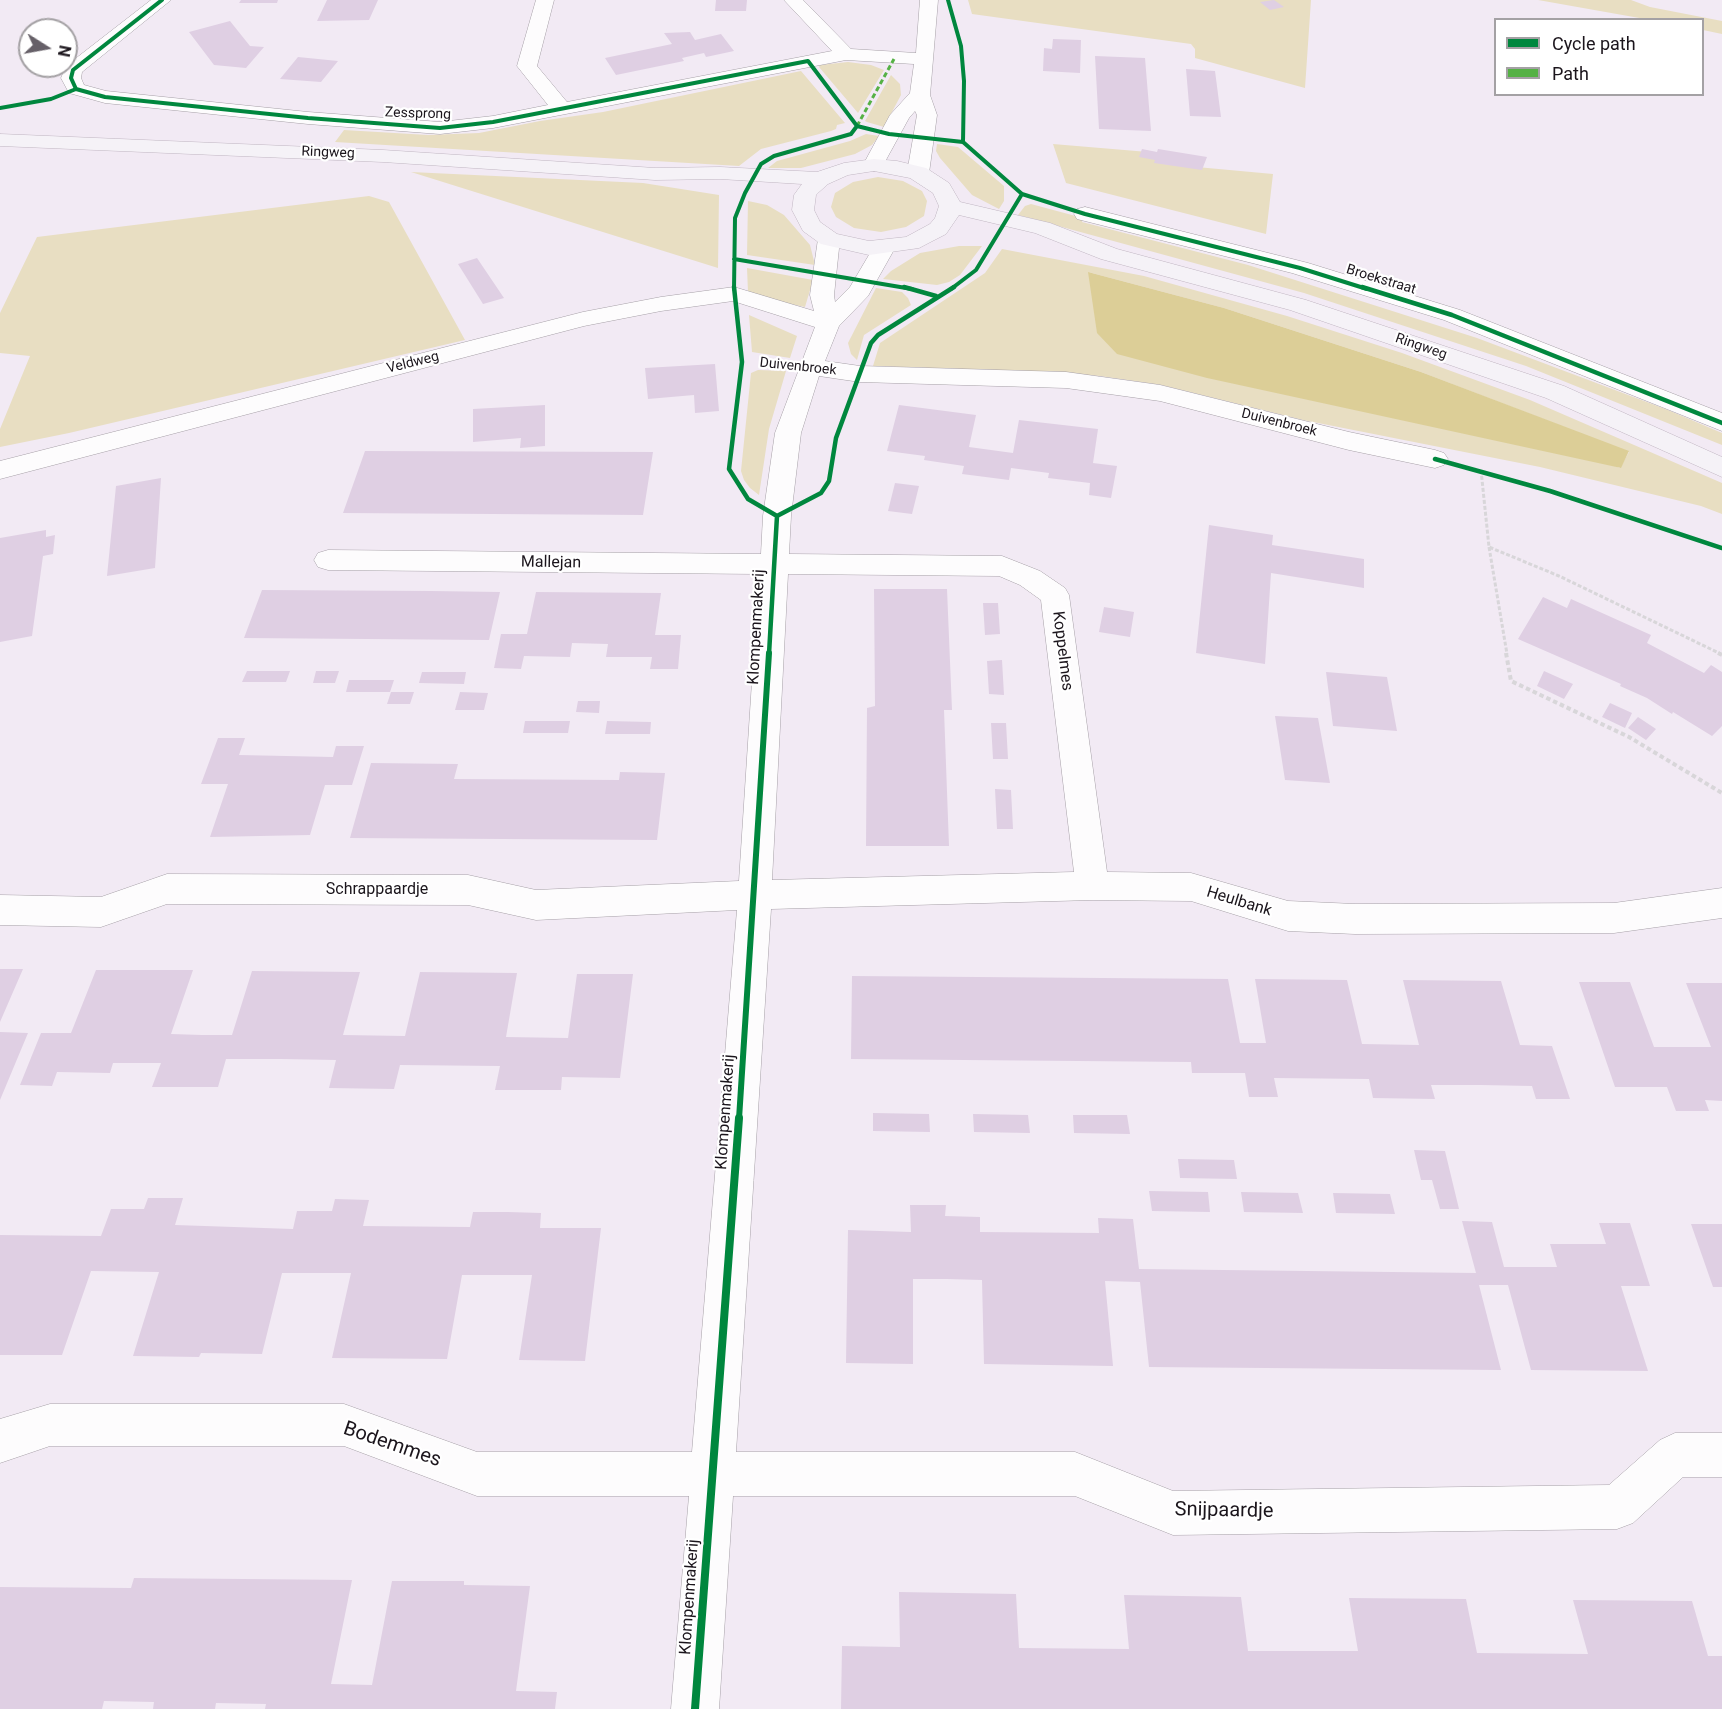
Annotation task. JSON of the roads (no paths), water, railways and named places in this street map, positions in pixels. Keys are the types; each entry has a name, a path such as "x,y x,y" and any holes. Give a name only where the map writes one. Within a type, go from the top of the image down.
{"main road":[{"name":"Ringweg","path":"0,140 382,156 655,174 720,173 820,179"},
{"path":"874,165 897,167 918,173 941,188 950,206 946,220 938,229 911,243 884,248 855,247 829,239 819,233 785,199 805,195 820,179 844,169 874,165"},
{"name":"Ringweg","path":"655,174 710,188 785,199"},
{"name":"Ringweg","path":"950,206 1042,228 1109,254 1298,305 1544,389 1722,468"},
{"name":"Ringweg","path":"938,229 1109,254"}],"street":[{"name":"Zessprong","path":"162,0 73,70 71,78 76,89 105,98 416,128 464,127 846,54 924,59"},
{"path":"545,0 527,66 561,108"},
{"path":"793,0 846,54"},
{"path":"918,173 927,115 920,94 929,0"},
{"path":"874,165 900,115 920,94"},
{"name":"Broekstraat","path":"1085,214 1300,268 1452,315 1722,423"},
{"path":"828,323 822,295 829,239"},
{"name":"Klompenmakerij","path":"695,1709 755,895 777,516 788,433 810,368 828,323 860,291 884,248"},
{"name":"Veldweg","path":"0,470 583,319 661,304 734,294 828,323"},
{"name":"Duivenbroek","path":"810,368 860,374 1066,380 1160,393 1349,441 1435,459"},
{"name":"Mallejan","path":"328,560 774,566"},
{"name":"Koppelmes","path":"774,566 1002,566 1030,578 1054,595 1092,886"},
{"name":"Heulbank","path":"755,895 1092,886 1191,887 1288,916 1356,920 1614,918 1722,903"},
{"name":"Schrappaardje","path":"0,910 101,912 167,889 468,890 536,904 755,895"},
{"name":"Bodemmes","path":"0,1441 50,1425 344,1425 477,1474 713,1474"},
{"name":"Snijpaardje","path":"713,1474 1075,1474 1173,1514 1617,1507 1675,1455 1722,1455"}]}
